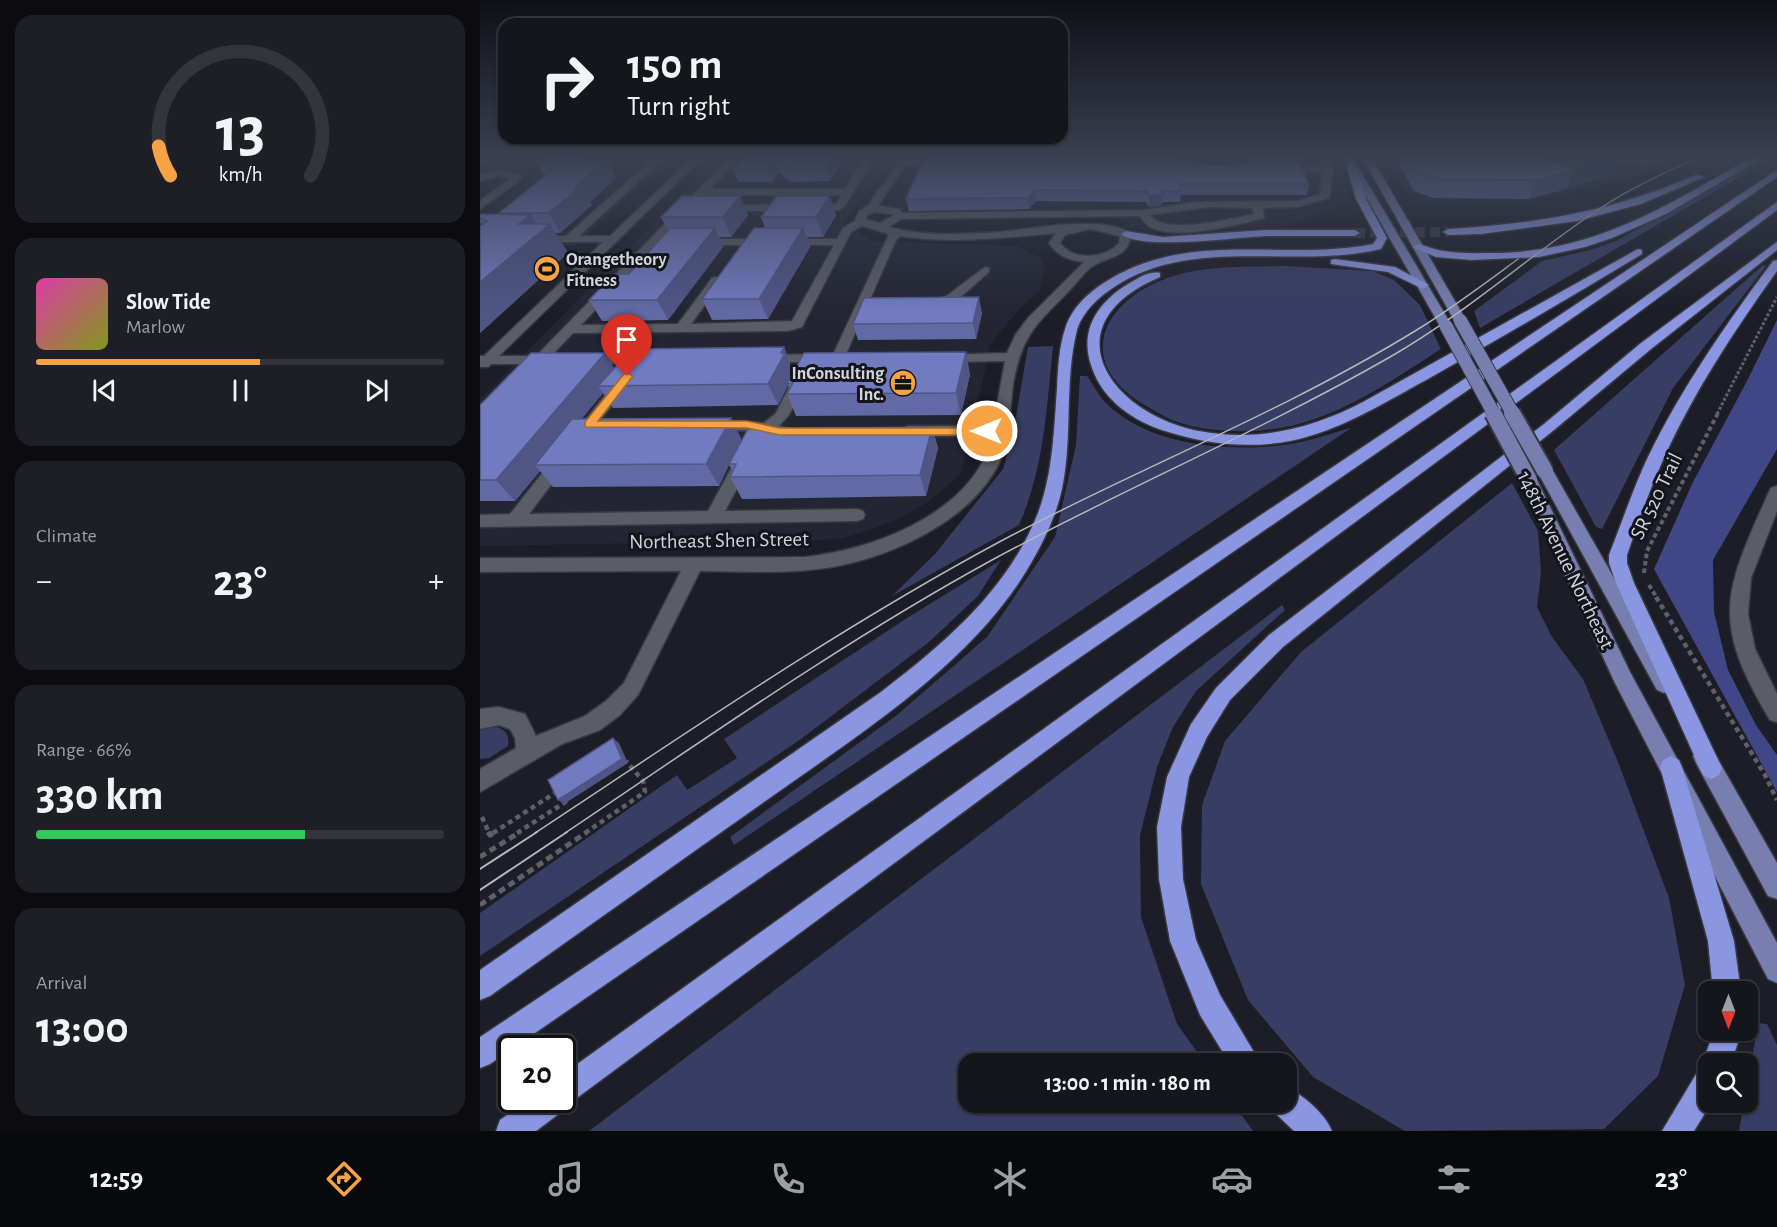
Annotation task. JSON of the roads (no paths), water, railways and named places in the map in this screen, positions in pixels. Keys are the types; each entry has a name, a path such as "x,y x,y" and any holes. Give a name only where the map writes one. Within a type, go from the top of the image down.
{"highway":[{"path":"480,986 814,754 899,692 956,645 999,598 1024,560 1047,513 1057,469 1071,329 1078,313 1094,294 1131,272 1187,255 1228,252 1353,252 1377,247 1382,238 1366,208"},
{"path":"1448,232 1532,227 1616,208"},
{"path":"1418,247 1442,255 1476,257 1555,251 1582,245 1642,221 1666,208"},
{"path":"1423,285 1391,269 1352,263 1246,261 1181,268 1159,273 1136,283 1107,306 1095,327 1094,348 1097,367 1109,389 1126,405 1151,420 1182,431 1217,438 1249,440 1308,431 1351,414 1427,374 1697,218 1719,208"},
{"path":"480,1054 1724,208"},
{"path":"576,1083 1773,208"},
{"path":"1126,234 1146,239 1172,240 1265,233 1355,233"},
{"path":"1240,1053 1210,1005 1184,940 1171,879 1169,827 1178,777 1199,731 1211,712 1223,694 1276,641 1549,427 1646,346 1777,245"},
{"path":"1711,768 1625,583 1618,563 1618,555 1661,446 1713,354 1777,263"},
{"path":"1671,767 1721,940 1726,981"},
{"path":"1677,1131 1698,1097"},
{"path":"511,1131 536,1113"},
{"path":"1297,1113 1317,1131"}],"main road":[{"name":"148th Avenue Northeast","path":"1377,208 1711,768 1777,887"},
{"name":"148th Avenue Northeast","path":"1395,208 1460,320 1537,476 1553,527 1622,677 1777,970"}],"street":[{"path":"569,239 604,208"},
{"path":"483,363 645,208"},
{"path":"525,376 569,329 692,208"},
{"path":"710,208 738,208"},
{"path":"872,208 858,218 865,224 896,234 1008,235 1101,226 1126,234"},
{"path":"868,210 880,208 896,215 1144,213 1178,208"},
{"path":"893,208 900,227 909,234"},
{"path":"1144,213 1155,225 1190,226 1260,216 1257,208"},
{"path":"569,329 788,327 796,324 847,230 865,224 885,225 896,215"},
{"path":"1067,283 1066,267 1054,243 1061,233 1079,227"},
{"path":"746,359 844,358 891,238 896,234"},
{"name":"Northeast Shen Street","path":"480,565 694,564 832,560 867,553 926,526 970,490 985,472 994,456 1013,357 1019,341 1038,312 1061,292 1083,267 1098,258 1118,252 1125,242 1126,234"},
{"path":"1008,235 1077,258 1098,258"},
{"path":"526,239 612,239"},
{"path":"687,242 741,247 841,242"},
{"path":"914,307 939,305 985,270"},
{"path":"682,328 724,271"},
{"path":"933,358 1013,357"},
{"path":"714,516 753,442 782,415 811,358"},
{"path":"483,363 540,360 664,360"},
{"path":"514,521 640,360"},
{"path":"589,424 611,424"},
{"path":"690,424 747,424 765,430 803,432"},
{"path":"895,431 999,431"},
{"path":"1777,492 1742,579 1738,604 1741,634 1756,680 1777,713"},
{"path":"480,521 857,515"},
{"path":"480,781 554,737 592,723 613,708 631,689 694,564"},
{"path":"480,719 499,716 517,721 526,737 527,753"}],"tunnel":[{"path":"1355,233 1448,232"}],"tram line":[{"path":"565,833 829,657 937,591 1041,534 1292,410 1390,357 1445,322 1601,208"},
{"path":"535,833 707,719 881,609 1001,541 1262,414 1365,360 1442,314 1518,259"},
{"path":"480,869 537,832"},
{"path":"480,890 567,832"}],"place":[{"name":"Orangetheory Fitness","path":"547,269"},
{"name":"InConsulting Inc.","path":"903,383"}]}
